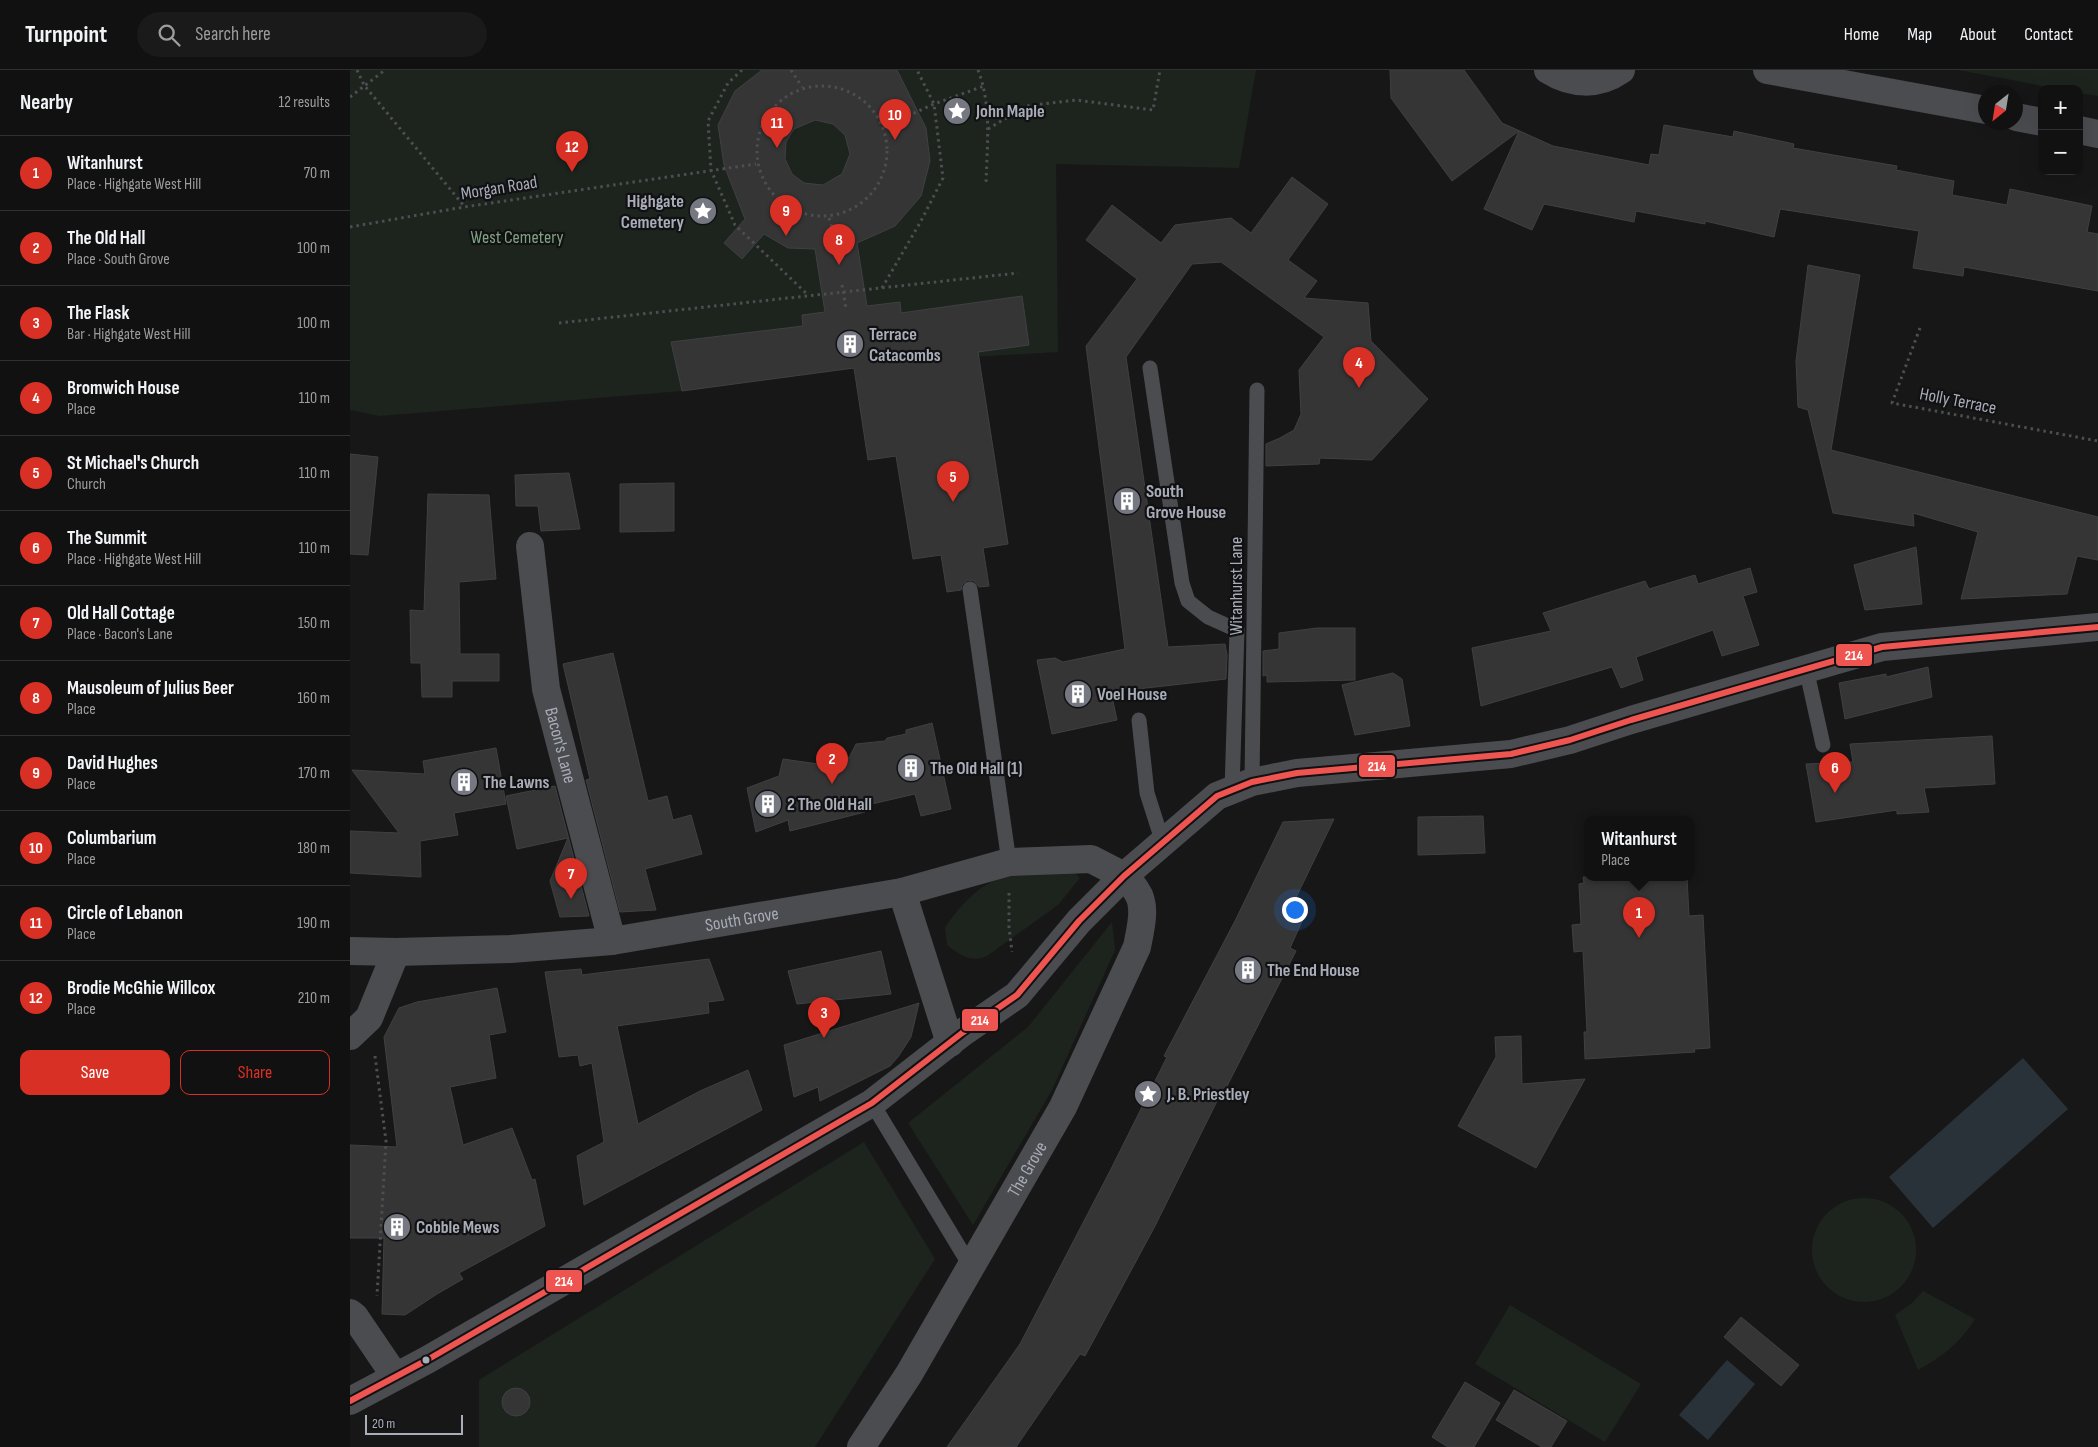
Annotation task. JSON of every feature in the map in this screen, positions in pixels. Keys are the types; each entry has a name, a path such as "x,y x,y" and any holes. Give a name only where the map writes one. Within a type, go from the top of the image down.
{"street":[{"path":"1548,70 1562,78 1581,83 1612,76 1621,70"},
{"path":"1767,70 1978,109"},
{"path":"2023,118 2038,121"},
{"path":"2083,131 2098,134"},
{"name":"Bacon's Lane","path":"530,546 546,689 612,941"},
{"path":"350,1402 434,1356 872,1102 1017,994 1079,921 1124,876 1217,796 1242,786 1297,773 1511,754 1570,740 1806,668 1882,647 2098,627"},
{"name":"South Grove","path":"350,951 396,952 511,949 612,941 902,892 1009,862 1091,859 1124,876"},
{"name":"The Grove","path":"861,1447 909,1374 1063,1107 1137,947 1142,922 1140,899 1138,892 1124,876"},
{"path":"902,892 950,1043"},
{"path":"360,1027 396,952"},
{"path":"350,1313 355,1317 395,1376"}],"lane":[{"path":"1150,368 1182,583 1188,601 1208,617 1237,630 1242,786"},
{"name":"Witanhurst Lane","path":"1242,786 1257,390"},
{"path":"970,589 1009,862"},
{"path":"1806,668 1824,745"},
{"path":"1139,720 1147,793 1163,843"},
{"path":"872,1102 971,1267"}],"path":[{"path":"357,70 364,85 464,206"},
{"path":"350,97 385,70"},
{"path":"742,70 728,83 708,121 711,170 735,225 808,295"},
{"path":"791,70 802,87"},
{"path":"882,289 943,178 934,104 917,70"},
{"path":"978,70 984,86 988,129 986,184"},
{"path":"988,129 1026,106 1076,100 1153,110 1160,70"},
{"path":"835,86 864,101 884,127 888,157 878,186 857,208 828,218 796,213 770,194 756,164 758,132 774,104 802,87 835,86"},
{"path":"884,127 934,104 984,86"},
{"name":"Morgan Road","path":"350,227 464,206 756,164"},
{"path":"828,218 838,245"},
{"path":"559,323 808,295 882,289 1018,272"},
{"path":"842,285 846,309"},
{"name":"Holly Terrace","path":"1920,328 1892,403 2098,441"},
{"path":"1009,862 1009,927 1017,994"},
{"path":"360,1027 386,1141 377,1301"}],"green space":[{"name":"Highgate Cemetery","path":"350,70 1256,70 1239,168 1056,164 1058,352 919,360 682,391 380,416 350,410"},
{"path":"1958,70 2098,70 2098,96 2083,94 2083,85 2038,85"},
{"path":"1070,868 1080,878 1058,905 987,956 975,959 966,957 947,945 945,928 965,902 984,886 1009,876"},
{"path":"1112,922 1115,950 1052,1090 973,1225 908,1123 1028,1027"},
{"path":"864,1142 935,1259 815,1447 479,1447 479,1380"},
{"path":"1864,1198 1884,1202 1893,1206 1901,1213 1908,1221 1912,1230 1916,1250 1912,1270 1908,1279 1901,1287 1893,1294 1884,1298 1864,1302 1844,1298 1835,1294 1827,1287 1820,1279 1816,1270 1812,1250 1816,1230 1820,1221 1827,1213 1835,1206 1844,1202"},
{"path":"1923,1291 1975,1319 1950,1349 1918,1370 1895,1315 1912,1303"},
{"path":"1510,1305 1641,1384 1605,1442 1475,1364"}],"shaded area":[{"path":"2023,1058 2068,1109 1933,1228 1889,1177"},
{"path":"1727,1360 1755,1384 1708,1440 1679,1415"}],"building":[{"path":"762,70 897,70 926,128 930,161 921,196 895,226 857,243 867,306 900,302 901,313 1022,296 1029,345 978,352 1008,544 983,548 989,586 979,587 974,581 968,580 962,585 961,590 947,592 941,555 913,559 896,456 868,460 854,368 682,391 671,342 803,326 802,315 825,312 815,249 788,248 764,234 742,259 724,243 745,219 724,165 718,125 735,91","holes":["815,120 833,124 845,135 850,154 842,174 823,185 804,183 792,174 785,159 786,142 794,129"]},
{"path":"1390,70 1464,70 1502,123 1553,146 1649,165 1651,154 1659,155 1664,125 1733,137 1734,131 1794,144 1793,148 1897,166 1896,170 1954,181 1952,195 2007,205 2010,189 2092,206 2087,232 2098,234 2098,291 1964,267 1963,276 1913,268 1919,231 1780,209 1774,237 1705,221 1705,224 1636,211 1634,222 1544,204 1532,230 1484,209 1519,131 1452,181 1391,98"},
{"name":"South Grove House","path":"1292,177 1328,204 1288,260 1317,281 1304,298 1368,303 1371,341 1428,399 1372,460 1320,458 1319,464 1266,466 1266,444 1294,430 1301,414 1299,370 1324,337 1221,262 1192,264 1126,357 1168,647 1225,644 1227,655 1226,679 1111,692 1117,720 1052,734 1037,660 1055,658 1063,662 1125,649 1086,346 1137,279 1086,240 1112,205 1161,243 1175,225 1231,218 1251,233"},
{"path":"1808,265 1860,275 1831,450 2098,517 2098,560 2077,556 2067,594 1961,599 1978,532 1913,513 1914,526 1833,513 1808,410 1798,407 1796,361"},
{"path":"350,454 378,457 368,555 350,554"},
{"path":"569,473 580,529 541,531 538,506 516,506 515,475"},
{"path":"674,483 674,531 620,532 620,484"},
{"path":"428,494 489,495 496,579 459,582 460,654 499,654 499,681 452,681 452,697 422,697 421,663 411,663 410,610 424,611"},
{"path":"1916,547 1922,604 1865,610 1854,565"},
{"path":"1750,568 1757,592 1743,596 1759,645 1722,656 1713,630 1636,657 1643,680 1621,688 1612,667 1481,706 1472,648 1551,631 1543,613 1645,581 1649,589 1695,575 1698,584"},
{"path":"1317,628 1355,628 1355,680 1267,682 1267,675 1263,676 1263,651 1279,649 1279,633"},
{"path":"613,653 648,801 667,796 673,820 691,815 702,854 645,869 656,910 620,912 586,780 590,779 563,664"},
{"path":"1928,667 1932,697 1845,719 1839,683 1886,674 1886,677"},
{"path":"1393,673 1402,679 1410,726 1355,735 1342,685"},
{"path":"932,723 951,809 921,816 915,794 863,806 865,812 790,831 788,820 756,832 747,788 779,776 783,759 818,764 829,743 849,758 856,744 885,741 887,738 906,734 906,730"},
{"path":"1992,736 1995,784 1924,788 1929,812 1897,814 1897,810 1816,822 1806,764 1853,762 1850,744"},
{"path":"496,748 506,804 454,813 458,835 420,841 421,877 350,873 350,831 399,833 352,770 425,774 423,761"},
{"path":"555,786 589,916 560,917 550,881 568,838 517,849 506,796"},
{"path":"1483,816 1485,853 1418,855 1418,817"},
{"path":"1334,819 1290,910 1304,917 1290,948 1296,951 1226,1088 1224,1087 1155,1226 1085,1356 1080,1354 1016,1447 947,1447 1020,1344 1110,1171 1167,1057 1164,1056 1235,921 1283,822"},
{"path":"1583,877 1584,881 1687,881 1689,916 1703,915 1710,1048 1694,1049 1695,1052 1585,1059 1584,1032 1587,1032 1583,951 1574,952 1572,925 1581,924 1579,884 1584,883"},
{"path":"881,951 891,994 797,1004 788,971"},
{"path":"709,959 724,1000 708,1002 709,1013 617,1026 638,1124 700,1091 748,1070 762,1110 584,1205 577,1156 604,1142 592,1063 580,1066 578,1055 559,1057 545,972 581,969 582,975"},
{"path":"497,988 506,1032 489,1035 496,1078 450,1087 463,1145 512,1128 532,1180 535,1179 545,1226 459,1273 463,1279 405,1315 382,1314 384,1238 350,1238 350,1145 397,1147 384,1037 399,1008 417,1002"},
{"path":"919,1003 911,1037 890,1066 820,1101 818,1087 794,1097 784,1045"},
{"path":"1521,1036 1522,1084 1585,1079 1536,1168 1458,1126 1496,1057 1495,1037"},
{"path":"1741,1317 1799,1365 1781,1386 1724,1337"},
{"path":"1465,1382 1500,1403 1474,1447 1448,1447 1432,1437"},
{"path":"516,1388 526,1392 530,1402 526,1412 516,1416 506,1412 502,1402 506,1392"},
{"path":"1514,1390 1567,1421 1551,1447 1542,1447 1496,1420"}],"transit line":[{"name":"214","path":"350,1401 427,1360 872,1103 962,1033 1017,995 1079,921 1124,876 1217,796 1252,782 1297,773 1511,754 1570,740 1631,720 1882,647 2098,627"}],"place":[{"name":"John Maple","path":"957,111"},
{"name":"Columbarium","path":"895,140"},
{"name":"Circle of Lebanon","path":"777,148"},
{"name":"Brodie McGhie Willcox","path":"572,172"},
{"name":"Highgate Cemetery","path":"703,211"},
{"name":"David Hughes","path":"786,236"},
{"name":"Mausoleum of Julius Beer","path":"839,265"},
{"name":"Terrace Catacombs","path":"850,344"},
{"name":"Bromwich House","path":"1359,388"},
{"name":"South Grove House","path":"1127,501"},
{"name":"St Michael's Church","path":"953,502"},
{"name":"Voel House","path":"1078,694"},
{"name":"The Old Hall (1)","path":"911,768"},
{"name":"The Lawns","path":"464,782"},
{"name":"The Old Hall","path":"832,784"},
{"name":"The Summit","path":"1835,793"},
{"name":"2 The Old Hall","path":"768,804"},
{"name":"Old Hall Cottage","path":"571,899"},
{"name":"Witanhurst","path":"1639,938"},
{"name":"The End House","path":"1248,970"},
{"name":"The Flask","path":"824,1038"},
{"name":"J. B. Priestley","path":"1148,1094"},
{"name":"Cobble Mews","path":"397,1227"}],"park label":[{"name":"West Cemetery","path":"517,237"}]}
